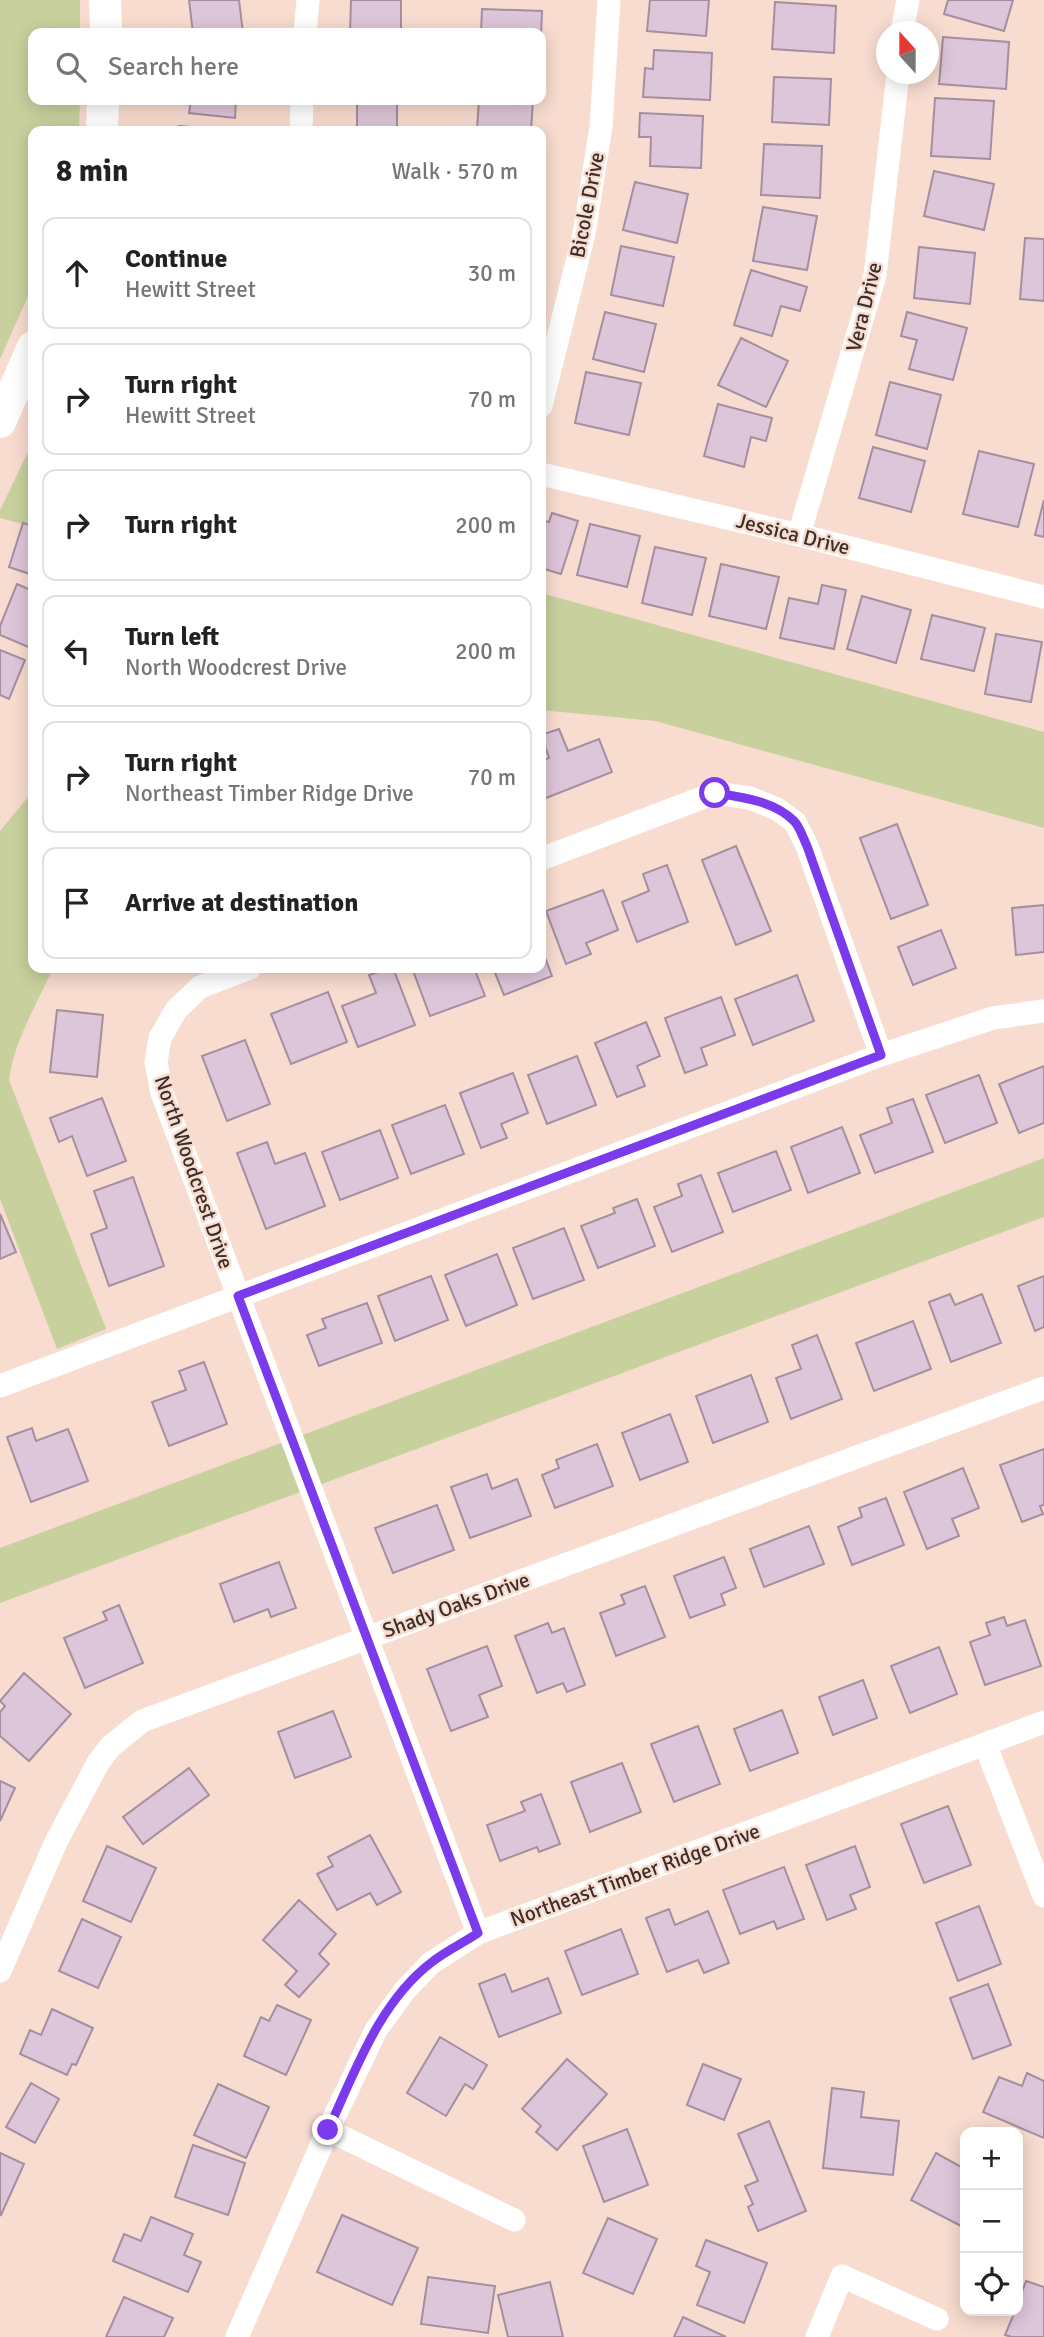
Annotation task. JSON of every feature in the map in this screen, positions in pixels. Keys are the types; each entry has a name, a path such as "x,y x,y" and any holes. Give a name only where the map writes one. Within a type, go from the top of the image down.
{"street":[{"path":"105,0 106,28"},
{"path":"305,28 308,0"},
{"name":"Bicole Drive","path":"546,385 586,220 601,127 609,0"},
{"path":"904,21 908,0"},
{"name":"Vera Drive","path":"799,535 875,275 897,84"},
{"path":"102,126 103,105"},
{"path":"301,126 302,105"},
{"path":"0,422 6,391 28,355"},
{"name":"Jessica Drive","path":"546,475 1044,597"},
{"path":"546,857 715,793 750,798 777,809 795,822 807,846 881,1055"},
{"name":"North Woodcrest Drive","path":"236,973 200,986 176,1010 160,1038 156,1062 162,1093 478,1933"},
{"path":"0,1386 881,1055 993,1018 1044,1011"},
{"name":"Shady Oaks Drive","path":"0,1971 56,1842 98,1763 110,1747 142,1721 1044,1388"},
{"name":"Northeast Timber Ridge Drive","path":"237,2337 328,2130 376,2030 405,1990 431,1963 478,1933 1044,1722"},
{"path":"985,1744 1044,1896"},
{"path":"328,2130 514,2220"},
{"path":"817,2337 842,2276 937,2319"}],"green space":[{"path":"0,0 80,0 80,28 28,28 28,105 80,105 79,126 28,126 28,296 0,359"},
{"path":"28,452 28,526 0,518 0,510"},
{"path":"546,594 1044,732 1044,828 655,721 546,710"},
{"path":"28,797 28,973 51,973 21,1037 9,1080 106,1329 57,1349 0,1199 0,831"},
{"path":"1044,1158 1044,1217 0,1603 0,1548"}],"building":[{"path":"189,0 239,0 242,28 192,28"},
{"path":"351,0 401,0 401,28 350,28"},
{"path":"650,0 709,0 706,36 647,31"},
{"path":"948,0 1013,0 1004,31 944,14"},
{"path":"775,2 836,6 834,53 772,49"},
{"path":"482,9 542,11 541,28 481,28"},
{"path":"943,37 1009,42 1006,89 939,84"},
{"path":"654,50 712,53 710,100 643,97 645,68 653,69"},
{"path":"774,77 831,79 829,125 772,122"},
{"path":"935,98 994,101 990,159 931,156"},
{"path":"190,105 236,105 235,118 189,113"},
{"path":"357,105 397,105 397,126 357,126"},
{"path":"479,105 533,105 531,126 477,126"},
{"path":"640,113 703,116 701,168 650,166 651,137 639,137"},
{"path":"764,144 822,146 820,198 761,195"},
{"path":"934,171 994,184 984,230 924,216"},
{"path":"635,182 688,194 677,243 623,230"},
{"path":"763,207 817,216 807,270 753,261"},
{"path":"1025,238 1044,239 1044,301 1020,299"},
{"path":"621,246 674,257 663,306 611,295"},
{"path":"919,247 975,253 970,304 914,298"},
{"path":"751,270 807,287 800,311 781,306 772,336 734,325"},
{"path":"605,312 656,324 644,372 593,359"},
{"path":"907,312 967,328 953,380 909,369 917,340 901,336"},
{"path":"741,338 788,361 766,407 718,385"},
{"path":"586,372 641,383 629,435 575,423"},
{"path":"890,382 941,395 927,449 876,435"},
{"path":"718,404 772,418 766,441 751,437 744,467 704,456"},
{"path":"873,447 925,461 911,512 859,498"},
{"path":"979,451 1034,464 1018,527 963,514"},
{"path":"1044,500 1044,537 1035,535"},
{"path":"552,513 578,521 561,574 546,570 546,521 549,522"},
{"path":"23,523 28,524 28,573 9,567"},
{"path":"590,524 640,536 627,587 577,575"},
{"path":"655,547 706,558 692,615 642,603"},
{"path":"721,564 779,577 766,629 709,616"},
{"path":"17,584 28,589 28,647 0,635 0,626"},
{"path":"822,585 846,590 834,649 780,638 789,598 818,604"},
{"path":"862,596 911,610 896,663 847,649"},
{"path":"932,615 985,628 974,671 921,659"},
{"path":"996,634 1042,642 1031,702 985,694"},
{"path":"0,650 25,660 9,699 0,695"},
{"path":"559,729 568,751 599,739 612,772 546,798 546,759 549,758 546,733"},
{"path":"897,824 928,905 891,919 860,838"},
{"path":"736,846 771,931 736,945 702,860"},
{"path":"667,865 688,922 637,942 622,902 649,891 643,874"},
{"path":"603,890 618,930 586,943 591,954 566,964 546,911"},
{"path":"1044,905 1044,952 1016,955 1012,908"},
{"path":"941,930 956,968 913,985 898,947"},
{"path":"546,960 552,976 504,995 495,973 546,973"},
{"path":"395,973 415,1025 358,1047 342,1006 376,993 369,975"},
{"path":"414,973 476,973 485,996 430,1016"},
{"path":"797,975 814,1021 753,1045 735,999"},
{"path":"328,992 347,1042 291,1064 271,1014"},
{"path":"721,997 735,1035 701,1048 707,1065 685,1073 665,1018"},
{"path":"57,1010 103,1015 97,1077 50,1072"},
{"path":"646,1022 660,1056 637,1066 645,1086 617,1097 595,1043"},
{"path":"245,1040 270,1104 227,1121 202,1056"},
{"path":"577,1056 596,1105 547,1124 528,1075"},
{"path":"1044,1066 1044,1123 1019,1133 999,1084"},
{"path":"513,1073 528,1113 501,1124 507,1138 481,1148 460,1093"},
{"path":"979,1075 997,1123 945,1143 926,1095"},
{"path":"102,1098 126,1161 87,1176 72,1136 59,1142 50,1118"},
{"path":"913,1099 933,1152 875,1173 860,1135 892,1123 887,1108"},
{"path":"445,1105 464,1154 411,1174 392,1125"},
{"path":"842,1127 860,1173 808,1193 791,1147"},
{"path":"380,1130 398,1178 340,1200 322,1152"},
{"path":"267,1142 275,1164 305,1153 325,1206 266,1229 237,1153"},
{"path":"776,1151 791,1190 733,1212 718,1173"},
{"path":"701,1175 723,1232 672,1252 654,1207 682,1196 678,1184"},
{"path":"133,1177 164,1266 109,1286 91,1234 107,1228 94,1191"},
{"path":"637,1199 655,1246 598,1268 581,1226 615,1213 613,1208"},
{"path":"0,1214 16,1252 0,1259"},
{"path":"564,1228 584,1280 533,1299 513,1248"},
{"path":"497,1254 517,1305 466,1326 445,1275"},
{"path":"431,1276 448,1320 395,1341 378,1296"},
{"path":"1044,1276 1044,1327 1035,1331 1018,1286"},
{"path":"950,1294 955,1305 982,1294 1001,1343 951,1362 929,1302"},
{"path":"367,1303 382,1343 319,1366 307,1335 326,1328 322,1319"},
{"path":"913,1321 931,1369 874,1391 856,1343"},
{"path":"817,1335 842,1399 791,1419 776,1378 801,1369 792,1345"},
{"path":"204,1362 227,1424 169,1446 152,1402 186,1390 179,1371"},
{"path":"751,1375 768,1422 713,1443 696,1396"},
{"path":"670,1414 688,1462 640,1480 622,1433"},
{"path":"32,1428 36,1441 68,1429 88,1481 31,1502 7,1437"},
{"path":"597,1444 613,1486 555,1508 542,1475 559,1468 556,1460"},
{"path":"1044,1449 1044,1505 1040,1506 1043,1514 1022,1522 1000,1465"},
{"path":"963,1468 979,1508 952,1519 959,1536 927,1549 904,1492"},
{"path":"487,1474 492,1489 517,1479 531,1516 470,1538 451,1487"},
{"path":"886,1498 904,1545 852,1565 838,1527 862,1517 859,1508"},
{"path":"437,1505 454,1550 393,1573 375,1528"},
{"path":"809,1526 824,1564 764,1587 750,1549"},
{"path":"724,1557 736,1588 721,1594 725,1605 690,1618 674,1576"},
{"path":"279,1562 296,1608 271,1617 268,1609 234,1622 220,1584"},
{"path":"645,1586 665,1637 616,1656 600,1613 625,1604 621,1595"},
{"path":"119,1605 143,1663 85,1688 64,1638 107,1620 103,1612"},
{"path":"1004,1617 1007,1626 1025,1620 1041,1666 985,1685 970,1642 990,1635 986,1623"},
{"path":"548,1623 552,1633 564,1628 585,1685 567,1692 563,1683 537,1693 515,1636"},
{"path":"487,1646 502,1686 479,1695 488,1717 451,1731 427,1669"},
{"path":"939,1647 957,1694 910,1713 891,1666"},
{"path":"24,1673 71,1714 29,1761 0,1736 0,1712 5,1706 0,1701"},
{"path":"863,1680 877,1718 833,1735 819,1697"},
{"path":"782,1710 798,1753 750,1771 734,1729"},
{"path":"333,1711 351,1757 295,1778 278,1732"},
{"path":"698,1726 720,1784 674,1802 651,1744"},
{"path":"622,1763 641,1812 590,1832 571,1782"},
{"path":"189,1768 209,1795 143,1844 123,1817"},
{"path":"0,1781 15,1788 0,1821"},
{"path":"541,1794 560,1844 539,1852 537,1847 500,1861 487,1825 525,1811 521,1802"},
{"path":"948,1806 971,1865 924,1883 901,1824"},
{"path":"370,1835 401,1892 377,1905 370,1893 337,1910 317,1874 333,1866 328,1857"},
{"path":"107,1846 156,1868 131,1922 83,1901"},
{"path":"855,1846 870,1887 850,1895 856,1909 827,1920 806,1865"},
{"path":"784,1867 804,1919 777,1929 774,1921 740,1934 723,1890"},
{"path":"299,1900 336,1934 319,1954 329,1964 299,1997 285,1985 297,1971 263,1940"},
{"path":"979,1906 1001,1964 958,1981 936,1923"},
{"path":"669,1909 675,1925 708,1911 729,1963 704,1973 698,1960 667,1972 646,1918"},
{"path":"82,1919 121,1937 98,1988 59,1971"},
{"path":"621,1929 638,1974 582,1995 565,1951"},
{"path":"505,1974 512,1992 548,1978 561,2013 499,2037 479,1984"},
{"path":"988,1984 1011,2045 973,2059 950,1998"},
{"path":"277,2005 311,2020 286,2075 244,2056 261,2017 269,2021"},
{"path":"52,2009 93,2028 76,2065 72,2064 67,2075 20,2054 30,2030 41,2035"},
{"path":"440,2037 487,2065 473,2089 465,2084 446,2116 407,2093"},
{"path":"567,2059 607,2094 557,2150 536,2132 541,2126 522,2109"},
{"path":"703,2064 741,2079 724,2120 687,2105"},
{"path":"1027,2073 1044,2081 1044,2138 983,2112 999,2077 1022,2086"},
{"path":"31,2083 59,2099 35,2143 6,2127"},
{"path":"218,2084 269,2107 246,2158 194,2135"},
{"path":"832,2088 864,2092 861,2117 899,2121 893,2175 823,2168"},
{"path":"769,2121 806,2211 758,2231 748,2207 753,2204 745,2186 758,2181 738,2134"},
{"path":"627,2129 648,2185 604,2202 583,2146"},
{"path":"193,2145 245,2163 228,2215 175,2197"},
{"path":"0,2153 24,2164 1,2215 0,2214"},
{"path":"936,2153 960,2166 960,2225 911,2200"},
{"path":"342,2215 418,2248 392,2305 317,2272"},
{"path":"151,2217 193,2234 184,2255 201,2262 188,2292 113,2261 124,2234 141,2241"},
{"path":"608,2218 657,2239 633,2294 583,2273"},
{"path":"706,2240 767,2263 744,2323 697,2305 710,2272 696,2266"},
{"path":"428,2277 495,2286 488,2333 421,2324"},
{"path":"1026,2281 1044,2287 1044,2337 1005,2335 1013,2316 1023,2316 1023,2289"},
{"path":"550,2282 563,2337 508,2337 498,2295"},
{"path":"124,2297 173,2318 164,2337 106,2337"},
{"path":"683,2317 726,2337 674,2337"}],"route":[{"path":"328,2130 376,2030 405,1990 431,1963 478,1933 238,1296 881,1055 807,846 795,822 777,809 750,798 715,793"}]}
